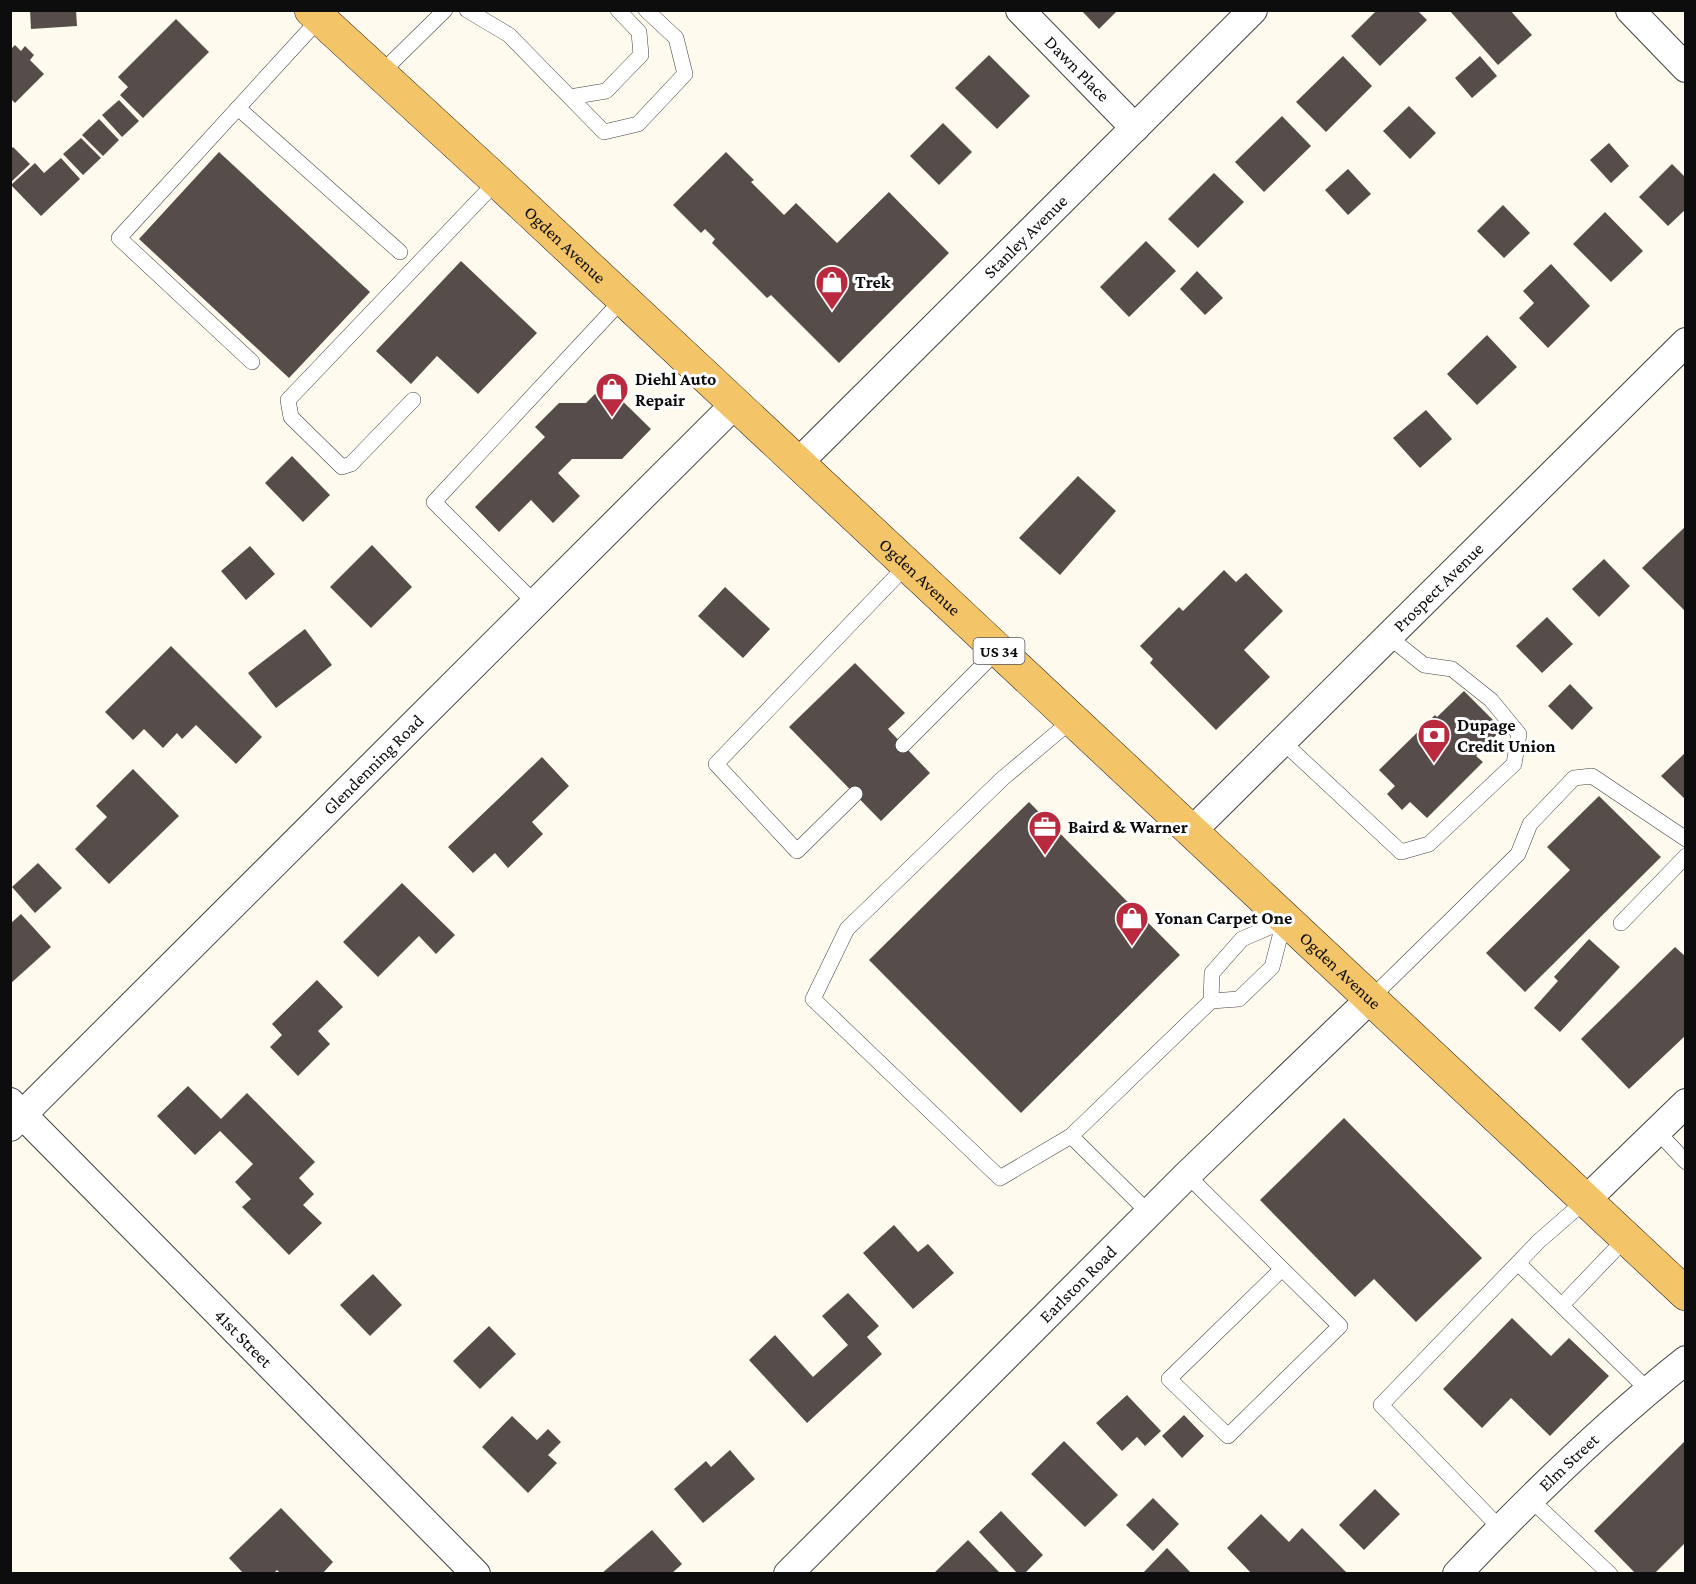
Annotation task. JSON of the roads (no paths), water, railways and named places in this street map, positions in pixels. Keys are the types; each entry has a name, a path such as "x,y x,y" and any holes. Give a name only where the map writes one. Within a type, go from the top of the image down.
{"main road":[{"name":"Ogden Avenue","path":"319,13 380,74 623,299 1284,921 1686,1294"}],"street":[{"name":"Dawn Place","path":"1020,10 1136,128"},
{"name":"Stanley Avenue","path":"798,463 1253,10"},
{"path":"1629,10 1686,68"},
{"name":"Prospect Avenue","path":"1191,832 1686,342"},
{"name":"Glendenning Road","path":"15,1115 735,404"},
{"name":"Earlston Road","path":"788,1574 1187,1175 1370,999"},
{"path":"1586,1200 1686,1103"},
{"name":"41st Street","path":"15,1115 476,1574"},
{"name":"Elm Street","path":"1457,1574 1529,1498 1648,1389 1686,1360"}],"lane":[{"path":"380,74 445,10"},
{"path":"467,10 509,35 604,132 638,124 685,74 676,38 646,10"},
{"path":"570,97 606,91 641,55 639,32 618,10"},
{"path":"252,362 119,238 238,108 319,13"},
{"path":"238,108 400,252"},
{"path":"413,400 351,464 342,467 291,417 288,399 497,181"},
{"path":"535,603 434,502 623,299"},
{"path":"855,794 797,851 716,764 906,566"},
{"path":"1283,742 1401,852 1429,844 1514,764 1519,734 1491,700 1452,669 1424,665 1389,637"},
{"path":"903,745 998,651"},
{"path":"1072,720 1002,779 847,929 813,999 1000,1178 1071,1136 1211,1001 1239,999 1272,967 1284,921"},
{"path":"1370,999 1518,854 1530,824 1574,778 1592,776 1686,839"},
{"path":"1621,923 1686,856"},
{"path":"1211,1001 1212,973 1242,939 1284,921"},
{"path":"1657,1131 1686,1162"},
{"path":"1071,1136 1149,1213"},
{"path":"1187,1175 1340,1326 1228,1436 1169,1379 1281,1270"},
{"path":"1500,1528 1382,1405 1518,1263 1586,1200"},
{"path":"1562,1305 1626,1238"},
{"path":"1518,1263 1648,1389"},
{"path":"1529,1498 1610,1574"}],"place":[{"name":"Trek","path":"832,311"},
{"name":"Diehl Auto Repair","path":"612,418"},
{"name":"Dupage Credit Union","path":"1434,764"},
{"name":"Baird & Warner","path":"1045,856"},
{"name":"Yonan Carpet One","path":"1132,947"}]}
